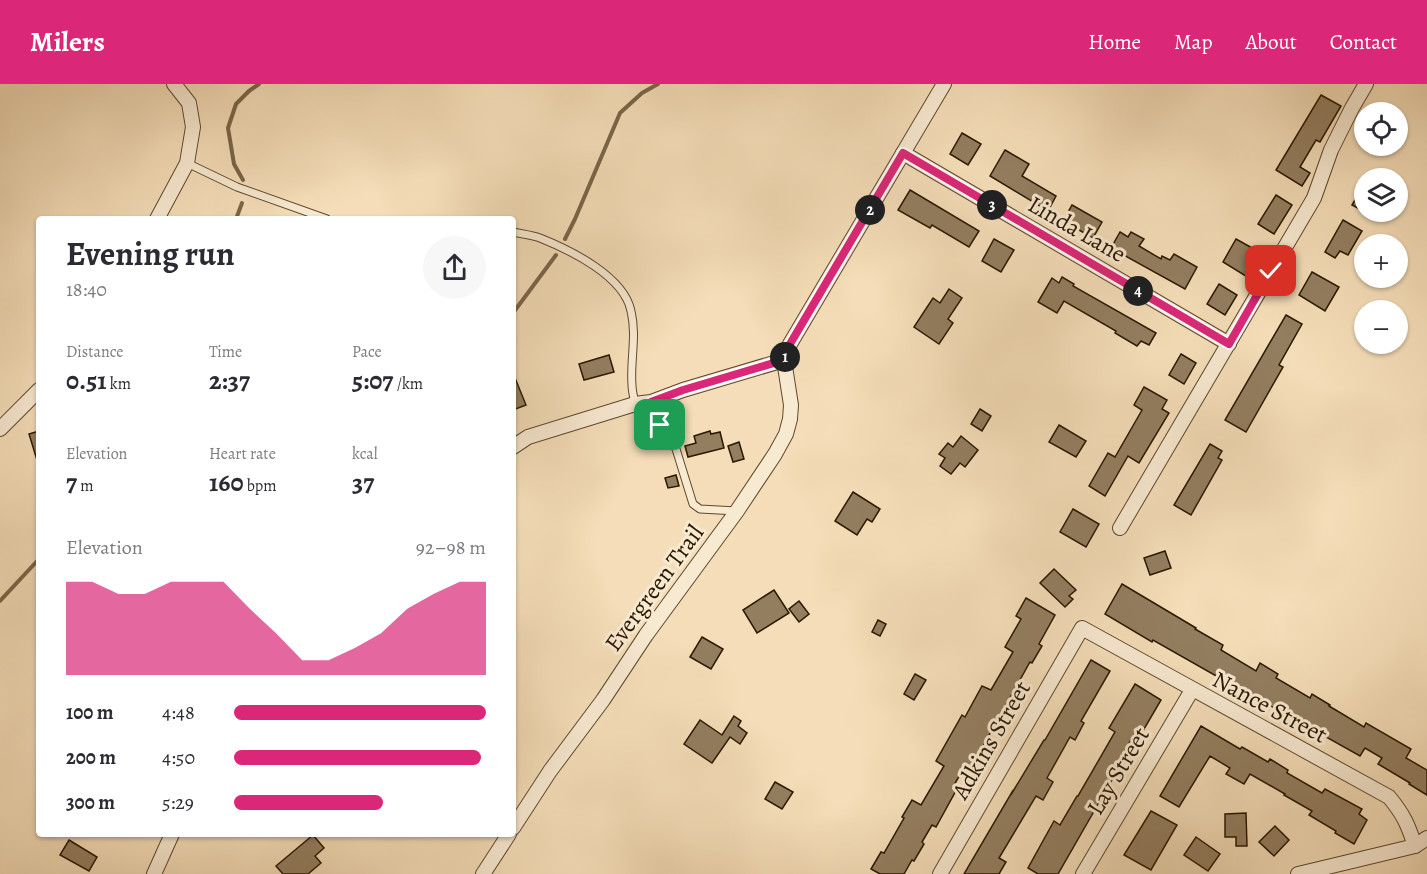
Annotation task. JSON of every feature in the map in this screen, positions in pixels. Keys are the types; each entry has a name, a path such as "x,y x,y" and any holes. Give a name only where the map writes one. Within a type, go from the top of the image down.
{"street":[{"path":"159,216 188,163 193,127 189,103 174,84"},
{"path":"516,445 528,437 635,404 651,402 683,390 784,360 790,344 944,84"},
{"path":"1120,528 1314,198 1331,150 1366,84"},
{"name":"Linda Lane","path":"903,153 1229,344"},
{"name":"Evergreen Trail","path":"516,823 550,771 603,700 646,635 775,454 786,434 790,419 791,405 784,360"},
{"path":"0,429 36,393"},
{"name":"Nance Street","path":"1082,628 1389,797 1421,842"},
{"name":"Adkins Street","path":"940,874 1082,628"},
{"name":"Lay Street","path":"1085,871 1192,690"},
{"path":"154,874 171,837"},
{"path":"483,874 507,837"},
{"path":"1298,874 1421,842"},
{"path":"1085,871 1101,874"}],"lane":[{"path":"188,163 237,187 319,216"},
{"path":"516,233 537,237 577,254 611,278 624,295 631,309 634,340 632,386 635,404"},
{"path":"651,402 656,419 676,449 693,504 700,509 736,511"}],"building":[{"path":"1321,95 1341,106 1320,142 1316,140 1300,167 1310,173 1302,186 1276,170"},
{"path":"962,133 981,144 968,165 950,154"},
{"path":"1005,150 1029,164 1022,176 1056,196 1048,211 990,176"},
{"path":"910,190 979,231 969,247 932,225 930,228 898,210"},
{"path":"1276,195 1292,205 1274,234 1258,224"},
{"path":"1072,205 1102,222 1093,238 1063,221"},
{"path":"1343,220 1362,231 1360,234 1354,234 1354,245 1348,255 1340,251 1335,258 1325,252"},
{"path":"1120,232 1128,237 1131,232 1144,239 1139,246 1161,259 1162,256 1170,260 1174,254 1197,267 1185,289 1111,248"},
{"path":"994,239 1014,250 1001,272 982,261"},
{"path":"1236,239 1263,254 1249,278 1223,262"},
{"path":"1312,272 1339,287 1325,311 1299,295"},
{"path":"1062,277 1074,284 1073,286 1156,333 1149,345 1141,341 1137,346 1064,301 1057,313 1038,302 1052,278 1059,283"},
{"path":"1219,284 1237,295 1225,315 1207,304"},
{"path":"949,289 962,298 948,319 953,323 939,344 914,327 933,298 940,303"},
{"path":"1286,315 1302,324 1279,365 1283,367 1246,432 1225,420"},
{"path":"1181,354 1196,363 1184,384 1169,375"},
{"path":"609,355 614,372 584,380 579,364"},
{"path":"516,380 526,405 516,409"},
{"path":"1144,387 1167,400 1162,409 1169,413 1139,463 1128,456 1105,496 1089,486 1108,453 1115,457 1142,410 1134,405"},
{"path":"980,409 991,416 982,431 971,424"},
{"path":"1059,425 1086,441 1076,457 1049,442"},
{"path":"710,431 711,434 720,432 724,448 688,457 685,446 696,443 694,436"},
{"path":"36,432 36,457 29,434"},
{"path":"961,436 978,450 965,467 960,463 951,474 940,466 945,458 939,454 948,443 953,447"},
{"path":"739,442 744,459 733,462 728,446"},
{"path":"1210,444 1222,451 1218,458 1222,460 1191,515 1174,505"},
{"path":"676,475 679,486 668,488 665,478"},
{"path":"853,492 880,509 872,522 867,519 857,535 835,521"},
{"path":"1073,509 1099,524 1086,547 1060,532"},
{"path":"1165,551 1171,568 1150,575 1144,558"},
{"path":"1054,569 1076,590 1069,596 1073,599 1065,607 1040,583"},
{"path":"1122,584 1223,645 1221,650 1256,671 1260,663 1278,674 1276,678 1310,698 1312,694 1364,727 1366,723 1411,749 1406,758 1427,770 1427,795 1378,764 1382,758 1365,748 1360,756 1105,614"},
{"path":"774,590 789,613 757,633 743,610"},
{"path":"1026,598 1055,615 1039,644 1042,646 1032,663 1030,662 969,771 964,768 954,785 958,787 936,827 932,825 914,861 912,860 904,874 880,874 871,869 881,852 884,853 912,800 921,805 944,766 936,761 962,715 965,717 982,686 991,690 1013,652 1005,647 1021,619 1016,616"},
{"path":"799,601 809,614 799,622 789,609"},
{"path":"878,620 886,624 880,636 872,632"},
{"path":"702,637 723,649 711,669 690,657"},
{"path":"1091,660 1110,671 1081,721 1084,723 1075,740 1070,737 1047,778 1053,782 1043,800 1036,796 999,858 1006,862 999,874 964,874 1045,740"},
{"path":"915,674 926,680 914,700 904,694"},
{"path":"1135,684 1161,700 1140,736 1135,733 1125,750 1128,752 1058,874 1038,874 1028,868 1054,821 1060,825 1078,796 1115,732 1109,728"},
{"path":"734,716 741,721 738,726 747,733 740,744 730,737 712,763 684,744 700,720 722,735"},
{"path":"1201,726 1240,749 1242,747 1268,762 1270,759 1288,770 1287,773 1322,793 1325,789 1362,809 1359,814 1367,820 1354,844 1309,815 1312,811 1250,774 1244,784 1226,774 1230,768 1210,756 1179,807 1160,796"},
{"path":"775,782 793,792 782,809 765,799"},
{"path":"1151,811 1177,825 1151,870 1124,855"},
{"path":"1246,813 1247,846 1236,846 1236,837 1225,837 1225,814"},
{"path":"1275,826 1289,840 1274,856 1259,842"},
{"path":"311,837 315,837 324,848 315,856 321,863 308,874 283,874 276,866"},
{"path":"1196,837 1220,854 1208,871 1184,855"},
{"path":"69,840 97,857 89,871 60,855"}],"waterway":[{"path":"243,180 234,164 228,128 236,104 259,84"},
{"path":"565,239 620,113 642,93 658,84"},
{"path":"237,216 242,203"},
{"path":"516,309 556,255"},
{"path":"0,601 36,562"}],"route":[{"path":"660,425 651,402 683,390 784,360 790,344 903,153 1229,344 1271,271"}]}
